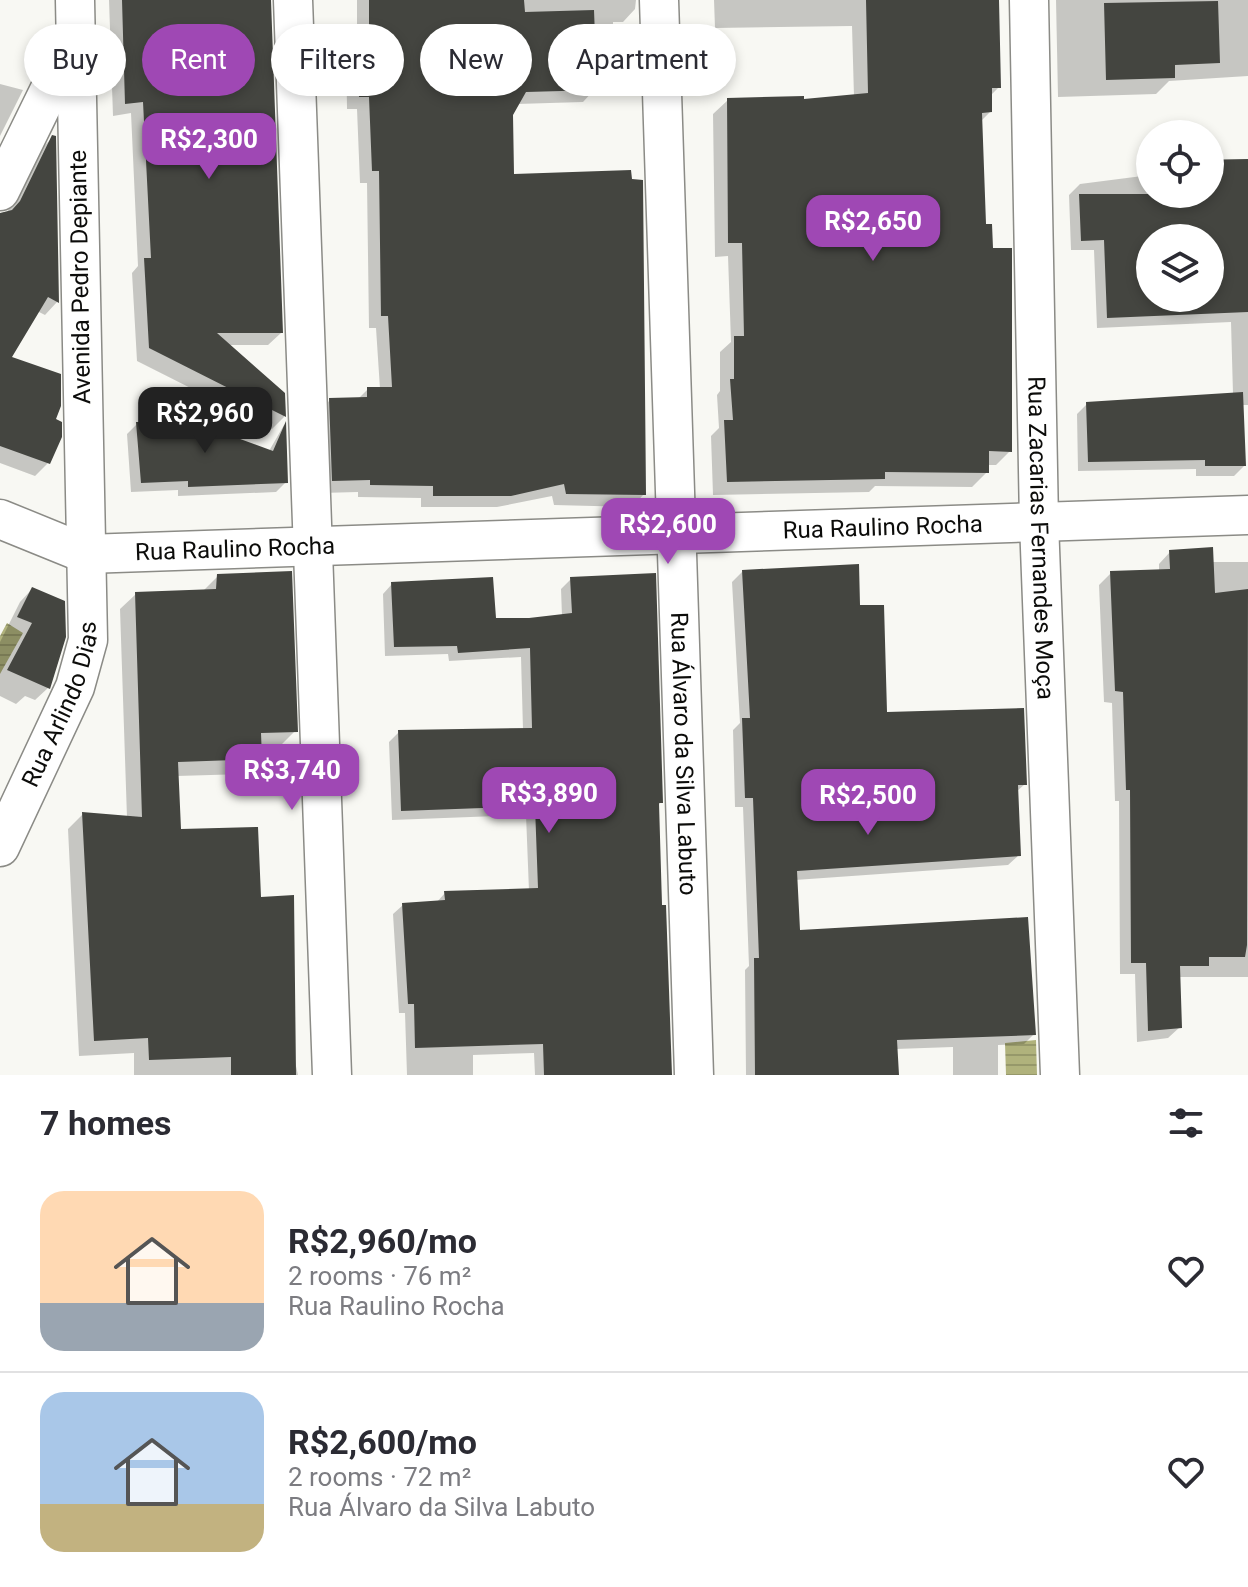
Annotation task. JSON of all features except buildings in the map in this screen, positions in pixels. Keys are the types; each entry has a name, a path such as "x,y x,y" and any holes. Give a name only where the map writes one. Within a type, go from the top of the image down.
{"street":[{"name":"Avenida Pedro Depiante","path":"75,0 75,24"},
{"path":"293,0 332,1075"},
{"name":"Rua Álvaro da Silva Labuto","path":"659,0 694,1075"},
{"name":"Rua Zacarias Fernandes Moça","path":"1029,0 1039,522 1060,1075"},
{"path":"0,191 47,96"},
{"name":"Avenida Pedro Depiante","path":"76,96 86,554"},
{"name":"Rua Raulino Rocha","path":"86,554 1248,515"},
{"path":"0,519 86,554"},
{"name":"Rua Arlindo Dias","path":"0,847 75,687 88,640 86,554"}],"shaded area":[{"path":"7,623 23,633 0,674 0,636"},
{"path":"1036,1040 1037,1075 1006,1075 1005,1043"}]}
